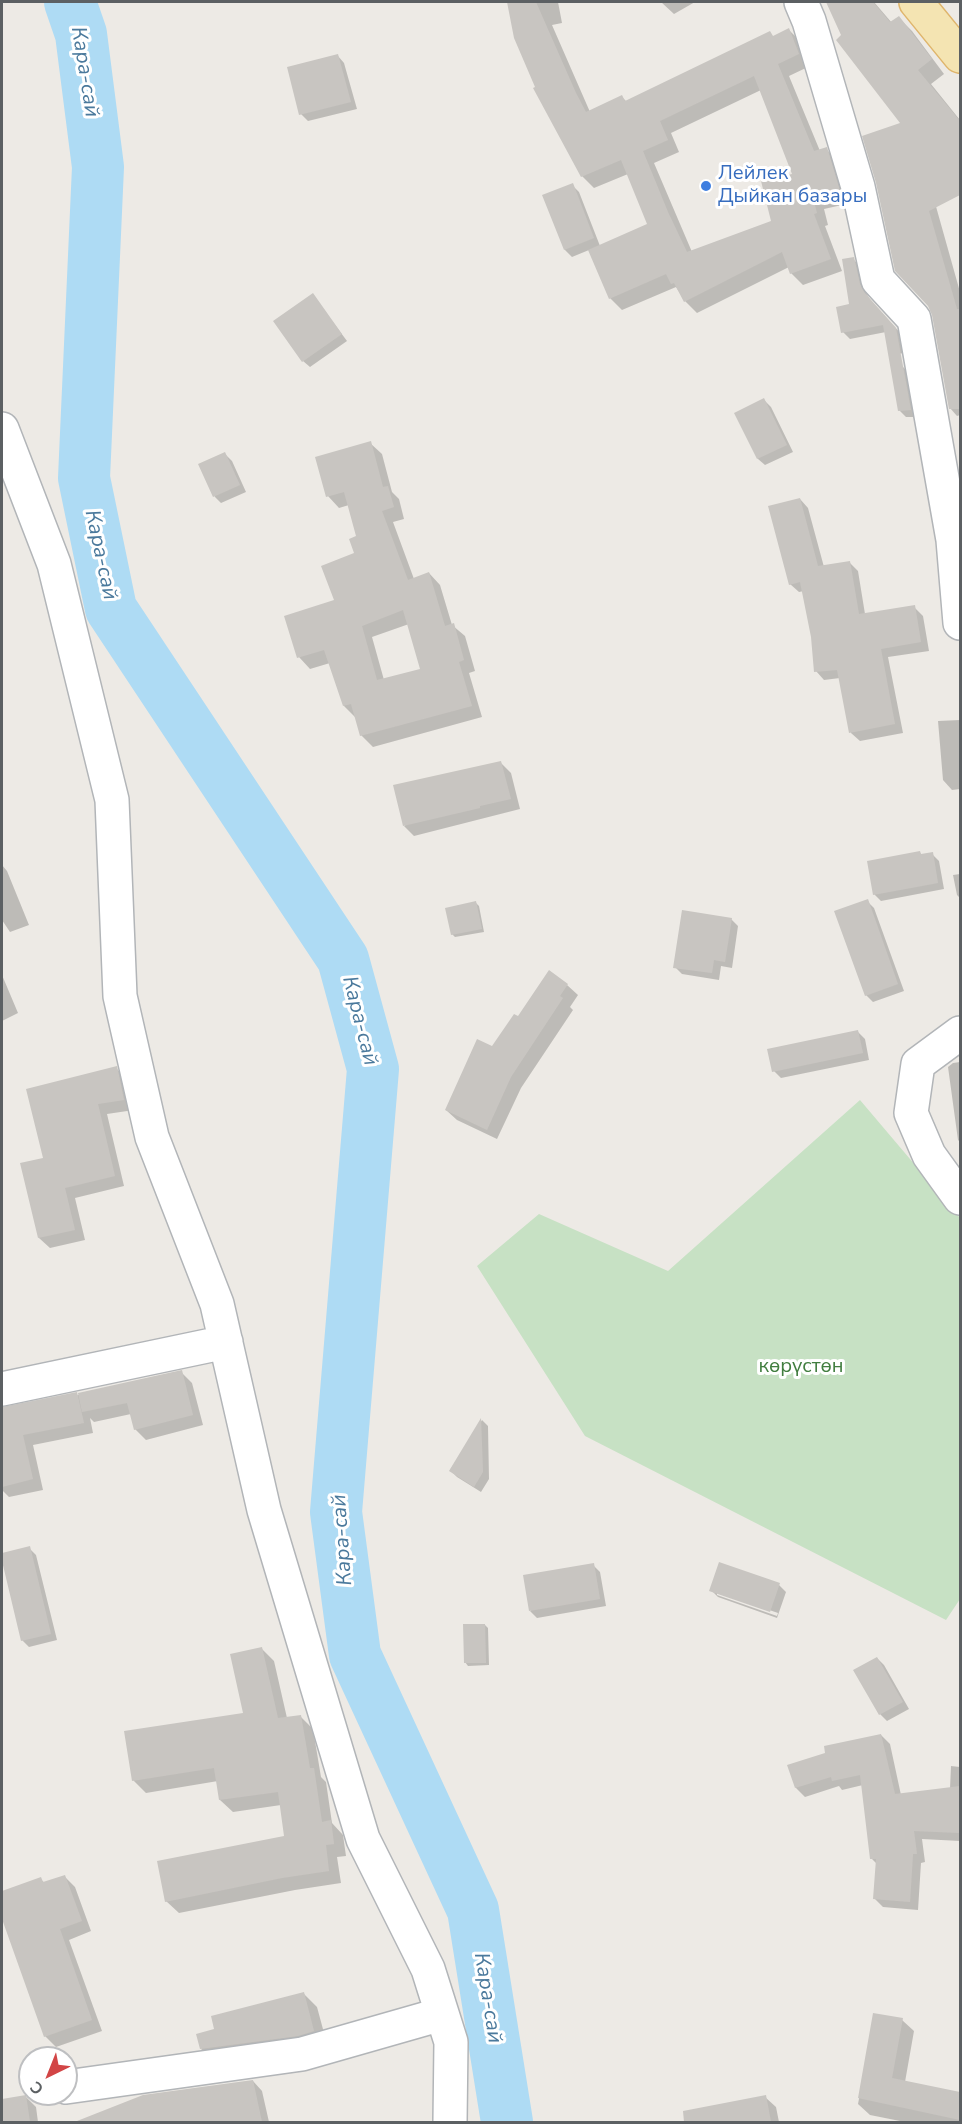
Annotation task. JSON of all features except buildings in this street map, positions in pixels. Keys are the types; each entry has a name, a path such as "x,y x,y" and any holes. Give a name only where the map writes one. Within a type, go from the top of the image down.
{"main road":[{"path":"916,2 960,56"}],"street":[{"path":"801,2 809,21 858,188 878,280 914,319 953,540 960,623"},
{"path":"2,429 54,564 112,800 120,996 152,1137 217,1304 264,1510 363,1839 428,1969 451,2042 450,2122"},
{"path":"960,1034 918,1064 911,1113 929,1155 960,1198"},
{"path":"2,1389 226,1342"},
{"path":"78,2085 302,2054 442,2014"}],"green space":[{"name":"көрүстөн","path":"860,1100 960,1218 960,1599 946,1620 585,1436 477,1266 539,1214 668,1271"}],"waterway":[{"name":"Кара-сай","path":"70,2 81,34 98,167 84,478 111,609 343,959 373,1069 336,1512 355,1655 473,1910 507,2122"}],"place":[{"name":"Лейлек Дыйкан базары","path":"706,186"}]}
